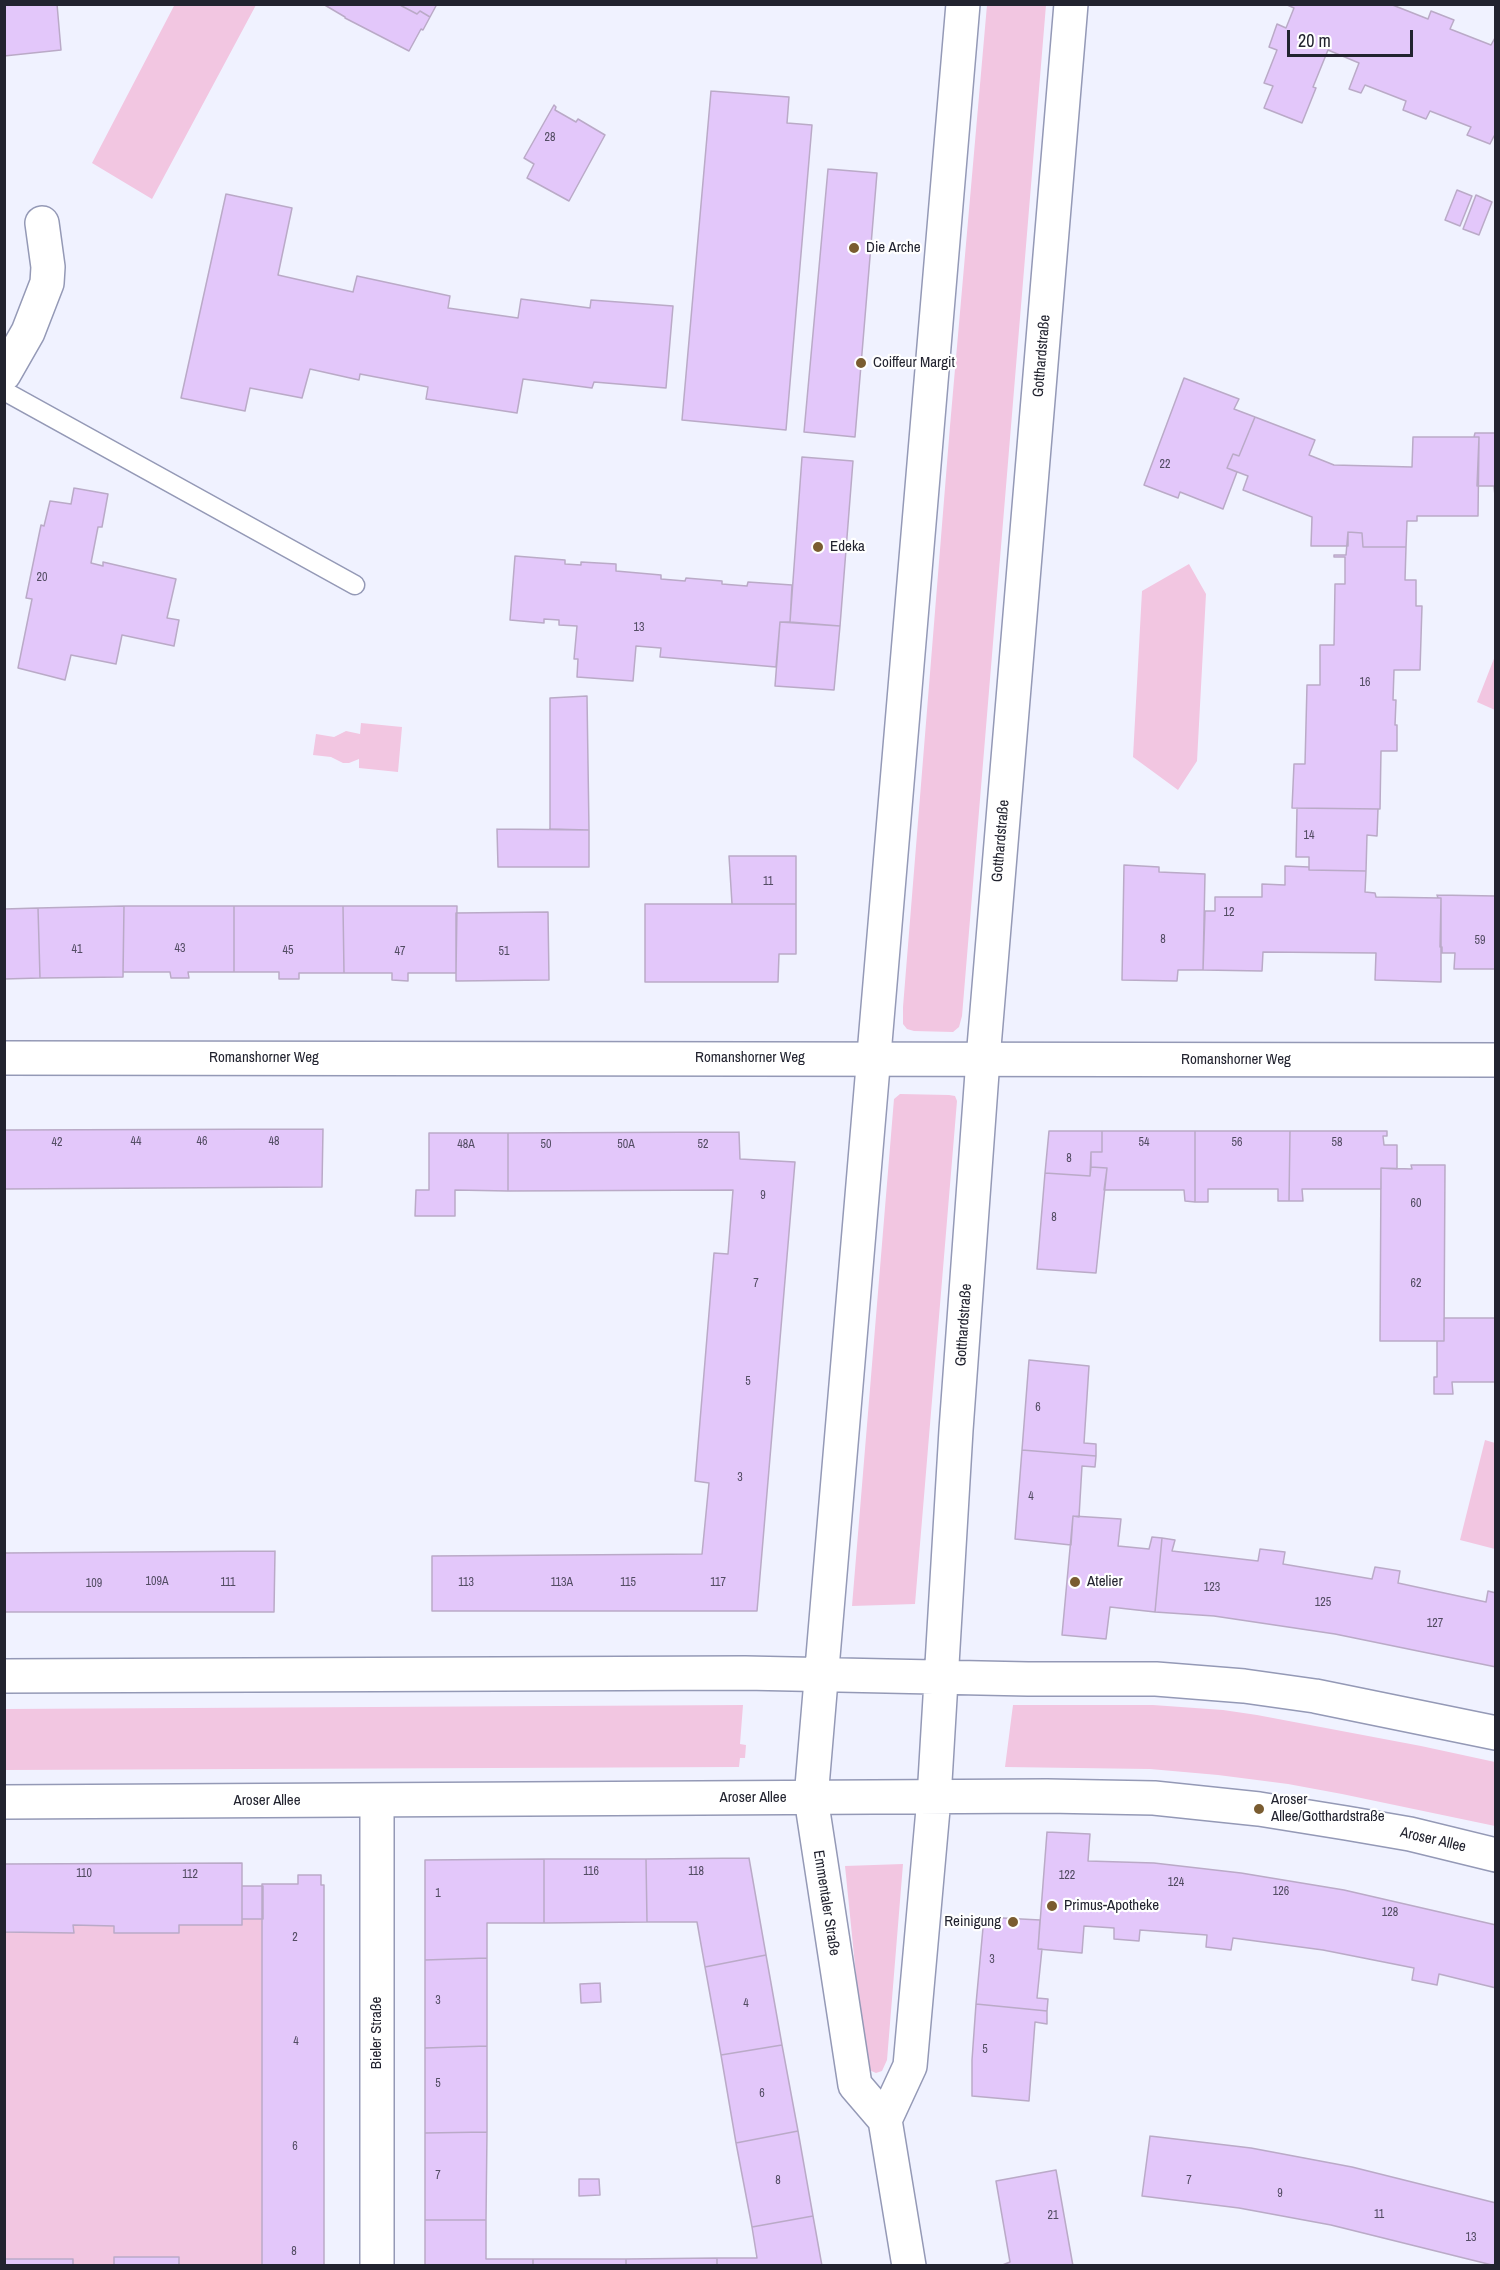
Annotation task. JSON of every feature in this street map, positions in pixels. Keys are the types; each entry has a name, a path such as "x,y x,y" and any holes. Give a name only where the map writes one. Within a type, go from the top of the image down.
{"main road":[{"path":"820,1675 963,4"},
{"name":"Gotthardstraße","path":"940,1677 983,1059 1071,4"},
{"path":"4,374 28,332 47,283 48,267 42,223"},
{"name":"Romanshorner Weg","path":"4,1058 1496,1060"},
{"path":"4,1676 733,1673 1156,1679 1244,1686 1315,1696 1496,1733"},
{"name":"Emmentaler Straße","path":"820,1675 811,1798 855,2085 885,2120"},
{"path":"909,2265 885,2120 910,2066 934,1798 940,1677"},
{"name":"Aroser Allee","path":"4,1802 1047,1796 1154,1798 1258,1809 1346,1823 1410,1834 1496,1855"},
{"name":"Bieler Straße","path":"377,1800 377,2265"}],"lane":[{"path":"4,391 355,585"}],"shaded area":[{"path":"175,4 256,5 152,199 92,163"},
{"path":"987,5 1046,5 962,1016 959,1027 953,1032 914,1031 907,1029 903,1024 903,1007"},
{"path":"1189,564 1206,594 1197,761 1178,790 1133,757 1142,591"},
{"path":"1495,656 1496,710 1477,702"},
{"path":"361,723 402,727 398,772 359,768 359,759 343,763 331,757 313,755 316,734 334,737 346,731 360,734"},
{"path":"900,1094 949,1095 955,1096 957,1101 915,1604 852,1606 894,1099"},
{"path":"1485,1440 1495,1443 1495,1549 1460,1540"},
{"path":"743,1705 740,1744 746,1745 745,1758 740,1758 739,1767 5,1770 5,1709"},
{"path":"1013,1705 1153,1705 1223,1710 1421,1746 1495,1762 1495,1826 1288,1784 1218,1775 1150,1769 1005,1767"},
{"path":"903,1864 887,2060 882,2071 876,2073 869,2070 865,2064 845,1866"},
{"path":"242,1919 263,1919 262,2265 179,2265 178,2257 114,2257 114,2266 73,2265 73,2259 5,2259 4,1932 73,1933 73,1925 242,1925"}],"building":[{"path":"4,4 57,4 61,50 4,56"},
{"path":"323,4 398,4 417,14 420,11 430,17 409,51"},
{"path":"398,4 437,4 430,17 420,11 417,14"},
{"path":"1285,4 1390,4 1428,19 1431,11 1454,20 1450,29 1491,45 1496,36 1496,137 1494,136 1490,144 1467,135 1471,127 1430,111 1426,119 1403,110 1406,101 1365,85 1361,93 1349,89 1359,63 1328,50 1302,123 1264,108 1273,86 1264,83 1277,50 1269,47 1277,24 1286,28 1294,8"},
{"path":"711,91 789,97 787,123 812,125 786,430 682,420"},
{"path":"554,105 555,110 576,122 578,119 605,135 569,201 527,178 534,164 524,158"},
{"path":"828,169 877,173 855,437 804,432"},
{"path":"1457,190 1472,196 1460,226 1445,220"},
{"path":"226,194 292,208 278,275 353,292 357,276 450,296 448,308 518,318 521,299 590,308 591,300 673,306 666,388 594,382 592,388 523,379 517,413 426,399 428,387 360,374 359,380 310,369 302,398 250,388 245,411 181,398"},
{"path":"1476,195 1492,202 1479,235 1463,229"},
{"path":"1184,378 1239,399 1234,409 1255,417 1239,456 1233,454 1227,468 1237,472 1223,509 1180,492 1178,498 1144,485"},
{"path":"1255,417 1315,440 1309,455 1334,465 1412,467 1413,437 1479,437 1478,516 1417,516 1417,521 1407,521 1406,547 1363,547 1362,533 1348,532 1348,546 1311,546 1312,517 1243,490 1248,476 1227,468 1233,454 1239,456"},
{"path":"1475,433 1496,433 1496,506 1494,486 1477,486 1479,437 1474,437"},
{"path":"802,457 853,461 840,626 790,622"},
{"path":"74,488 108,494 102,527 98,527 91,563 103,566 103,562 176,579 167,618 179,620 174,646 122,635 116,664 71,655 65,680 18,668 32,599 26,598 41,525 44,526 50,501 71,504"},
{"path":"1348,532 1362,533 1363,547 1406,547 1405,580 1416,580 1416,606 1422,606 1420,670 1394,670 1393,700 1396,700 1397,751 1381,751 1380,809 1292,808 1294,764 1305,764 1307,685 1320,685 1320,645 1334,645 1335,584 1345,584 1345,557 1334,557 1334,555 1346,555"},
{"path":"515,556 565,560 565,564 581,565 581,562 616,564 616,571 661,575 661,579 685,581 686,578 747,586 748,582 792,585 790,622 780,622 776,667 660,657 661,648 636,646 633,681 577,677 578,659 574,659 577,626 559,625 559,620 544,619 544,623 510,620"},
{"path":"780,622 840,626 834,690 775,686"},
{"path":"587,696 589,830 550,829 550,698"},
{"path":"1297,808 1378,809 1377,836 1367,835 1366,871 1309,870 1309,857 1296,857"},
{"path":"497,829 589,830 589,867 498,867"},
{"path":"729,856 796,856 796,904 732,904"},
{"path":"1124,865 1159,867 1159,872 1205,874 1203,970 1178,970 1177,981 1122,980"},
{"path":"1285,866 1309,867 1309,870 1366,871 1365,892 1375,893 1376,897 1441,898 1441,982 1375,980 1376,953 1263,952 1262,971 1203,970 1205,911 1215,911 1215,897 1262,897 1262,884 1285,885"},
{"path":"1437,895 1496,896 1496,969 1454,969 1455,953 1442,953 1442,947 1440,947 1441,898"},
{"path":"645,904 796,904 796,954 779,954 778,982 645,982"},
{"path":"124,906 234,906 234,972 188,972 189,978 171,978 170,972 123,972"},
{"path":"124,906 123,977 40,978 38,908"},
{"path":"234,906 343,906 344,973 299,973 299,979 279,979 279,972 234,972"},
{"path":"343,906 457,906 456,973 408,973 408,981 392,980 392,973 344,973"},
{"path":"38,908 40,978 4,979 4,909"},
{"path":"548,912 549,980 456,981 456,913"},
{"path":"323,1129 322,1187 4,1189 4,1130"},
{"path":"1049,1131 1102,1131 1102,1152 1091,1152 1090,1176 1045,1173"},
{"path":"1102,1131 1195,1131 1195,1202 1185,1201 1184,1190 1104,1190 1107,1168 1091,1167 1091,1152 1102,1152"},
{"path":"1195,1131 1290,1131 1289,1201 1278,1201 1278,1189 1208,1189 1208,1202 1195,1202"},
{"path":"1290,1131 1387,1131 1387,1136 1383,1136 1384,1145 1397,1145 1397,1169 1381,1168 1381,1189 1302,1189 1303,1201 1289,1201"},
{"path":"739,1132 740,1159 795,1162 757,1611 432,1611 432,1556 702,1554 709,1483 695,1481 714,1253 728,1254 733,1190 508,1191 508,1133"},
{"path":"429,1133 508,1133 508,1191 455,1190 455,1216 415,1216 416,1190 429,1190"},
{"path":"1411,1165 1445,1165 1444,1341 1380,1341 1381,1168 1412,1169"},
{"path":"1091,1167 1107,1168 1096,1273 1037,1269 1045,1173 1090,1176"},
{"path":"1444,1318 1496,1318 1496,1382 1452,1382 1453,1394 1434,1394 1434,1377 1437,1377 1437,1341 1444,1341"},
{"path":"1029,1360 1089,1366 1084,1443 1096,1444 1096,1456 1022,1450"},
{"path":"1022,1450 1096,1456 1095,1467 1082,1466 1079,1517 1073,1516 1071,1545 1015,1539"},
{"path":"1073,1516 1121,1519 1118,1546 1149,1549 1152,1537 1162,1538 1155,1612 1110,1607 1106,1639 1062,1635"},
{"path":"1162,1538 1175,1540 1172,1551 1258,1561 1260,1549 1285,1552 1283,1564 1372,1579 1375,1567 1400,1571 1398,1583 1486,1602 1488,1591 1496,1593 1496,1667 1335,1634 1214,1616 1155,1612"},
{"path":"275,1551 274,1612 4,1612 4,1553"},
{"path":"1047,1832 1090,1834 1088,1861 1154,1863 1241,1873 1344,1890 1496,1925 1496,1988 1439,1974 1437,1985 1412,1980 1414,1968 1323,1950 1233,1938 1231,1950 1206,1947 1207,1935 1140,1930 1139,1941 1114,1939 1114,1928 1084,1926 1082,1953 1038,1949"},
{"path":"749,1858 766,1955 705,1967 697,1922 647,1922 646,1859"},
{"path":"544,1859 646,1859 647,1922 544,1923"},
{"path":"544,1859 544,1923 487,1923 487,1958 425,1960 425,1860"},
{"path":"242,1863 242,1925 179,1925 179,1933 114,1933 114,1926 73,1925 74,1933 4,1932 4,1864"},
{"path":"298,1875 321,1875 321,1885 324,1885 324,2266 262,2266 262,1884 298,1884"},
{"path":"242,1886 263,1886 263,1919 242,1919"},
{"path":"984,1917 1040,1920 1038,1949 1042,1949 1037,1998 1048,1999 1047,2011 976,2004"},
{"path":"766,1955 782,2045 721,2055 705,1967"},
{"path":"487,1958 487,2046 425,2048 425,1960"},
{"path":"600,1983 601,2002 581,2003 580,1984"},
{"path":"976,2004 1047,2011 1047,2024 1035,2022 1029,2101 972,2096"},
{"path":"782,2045 798,2131 736,2143 721,2055"},
{"path":"487,2046 487,2132 425,2133 425,2048"},
{"path":"798,2131 813,2216 752,2227 736,2143"},
{"path":"487,2132 486,2220 425,2220 425,2133"},
{"path":"1150,2136 1251,2148 1352,2167 1496,2203 1496,2266 1331,2225 1239,2208 1142,2196"},
{"path":"1056,2170 1073,2266 1000,2266 1010,2262 996,2181"},
{"path":"579,2179 599,2179 600,2195 579,2196"},
{"path":"813,2216 822,2266 717,2266 717,2258 757,2258 752,2227"},
{"path":"425,2220 486,2220 486,2259 533,2259 533,2266 425,2266"},
{"path":"114,2257 179,2257 179,2266 114,2266"},
{"path":"717,2258 717,2266 626,2266 626,2259"},
{"path":"4,2259 73,2259 73,2266 4,2266"},
{"path":"533,2259 626,2259 626,2266 533,2266"}],"place":[{"name":"Die Arche","path":"854,248"},
{"name":"Coiffeur Margit","path":"861,363"},
{"name":"Edeka","path":"818,547"},
{"name":"Atelier","path":"1075,1582"},
{"name":"Aroser Allee/Gotthardstraße","path":"1259,1809"},
{"name":"Primus-Apotheke","path":"1052,1906"},
{"name":"Reinigung","path":"1013,1922"}]}
